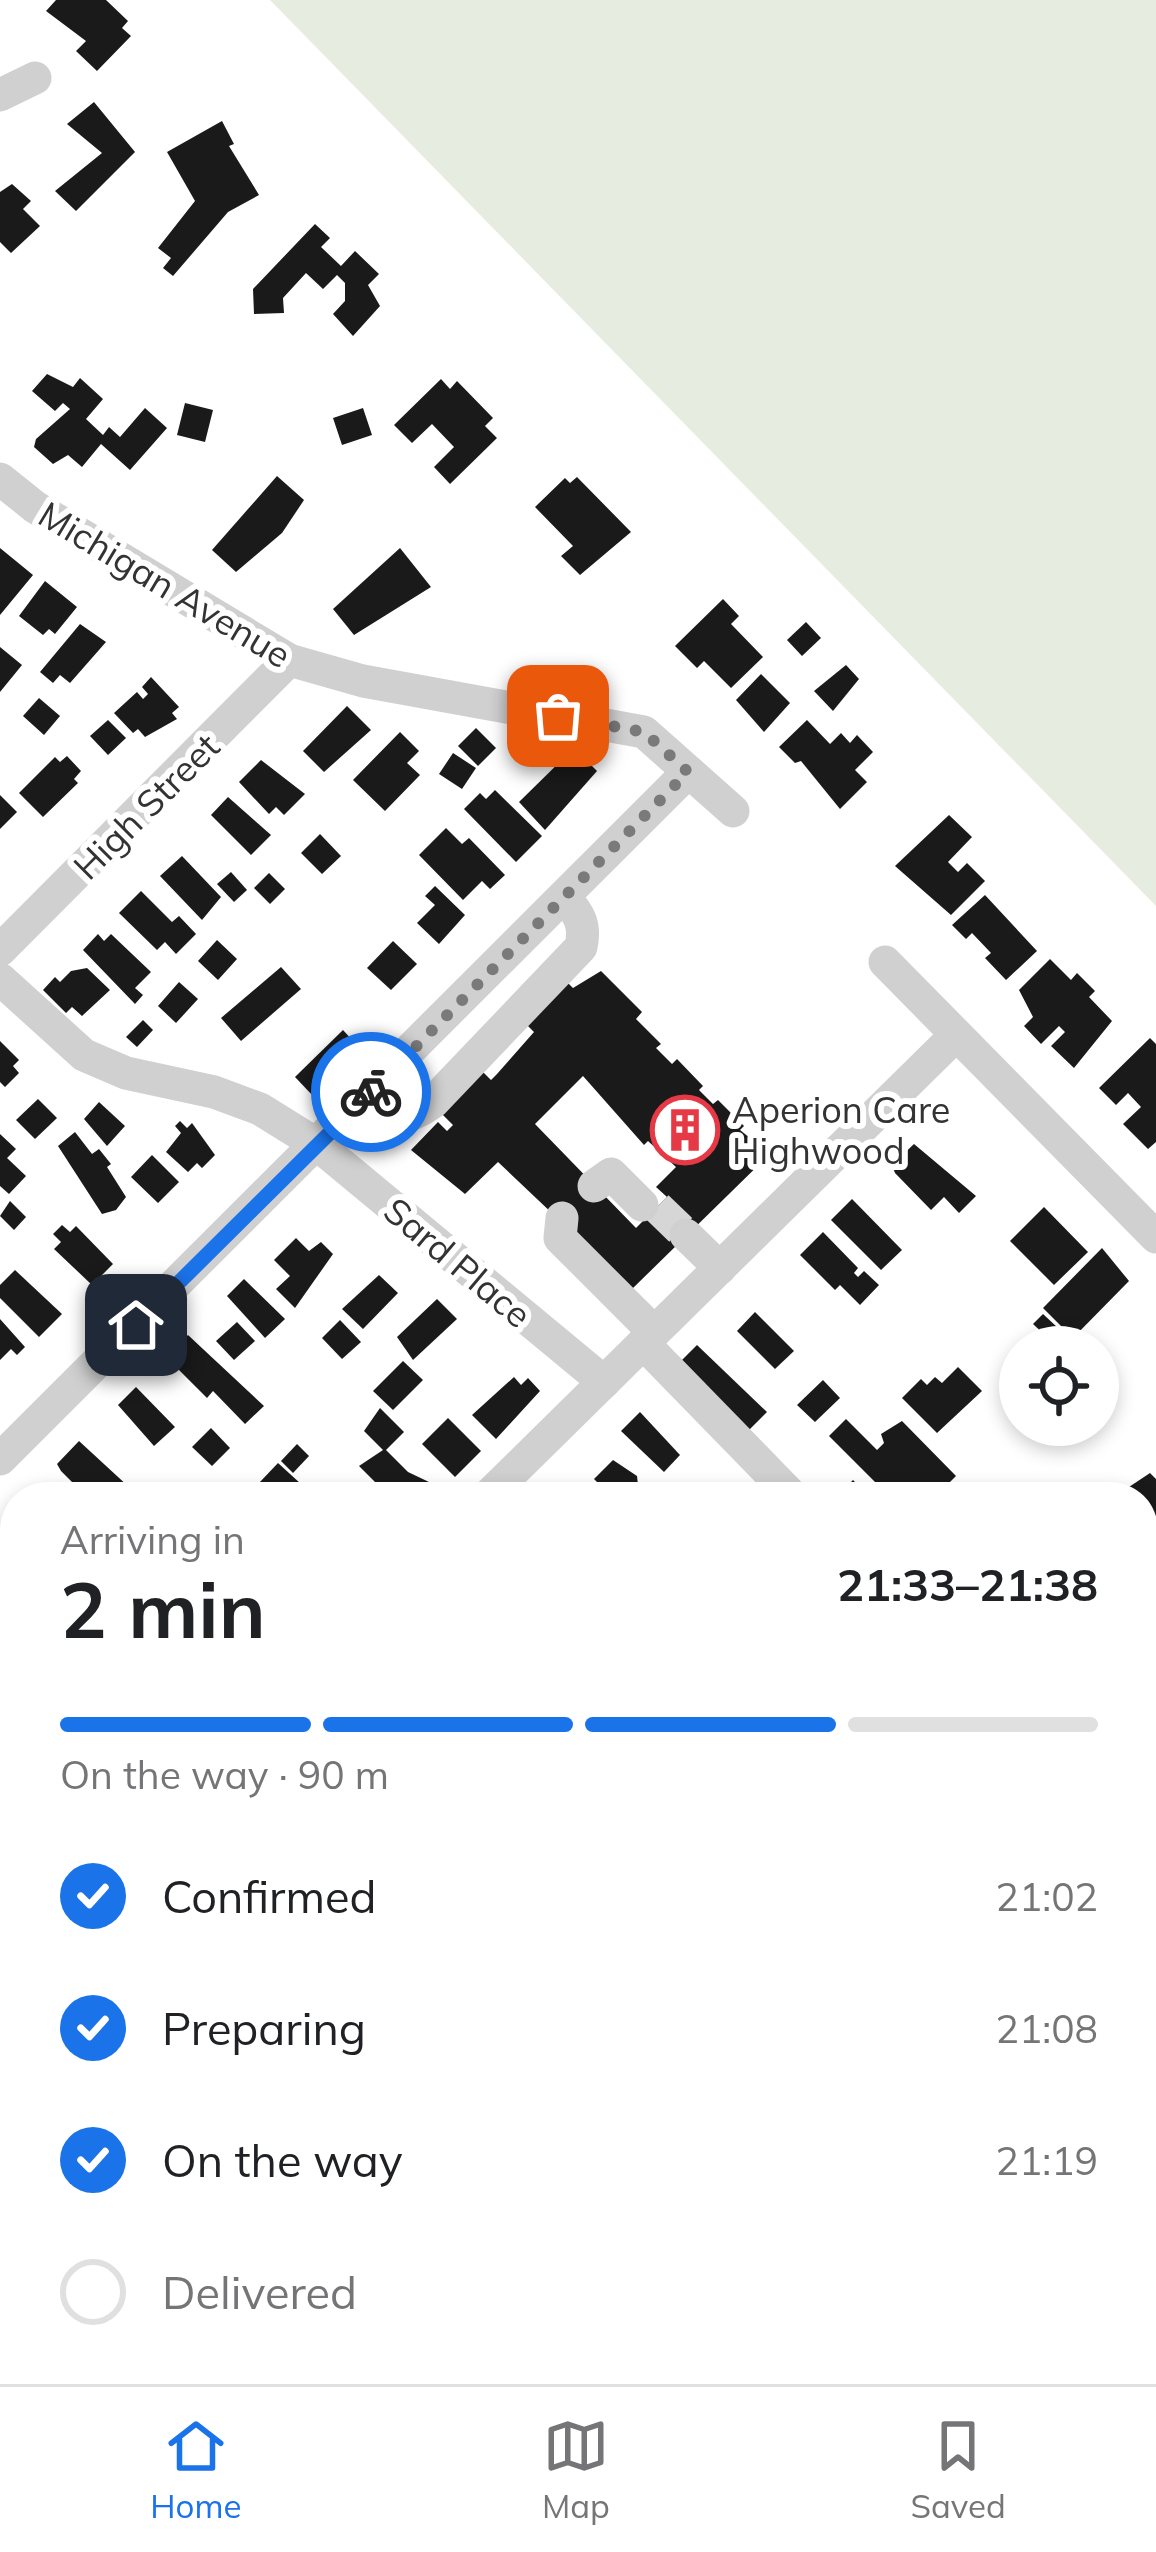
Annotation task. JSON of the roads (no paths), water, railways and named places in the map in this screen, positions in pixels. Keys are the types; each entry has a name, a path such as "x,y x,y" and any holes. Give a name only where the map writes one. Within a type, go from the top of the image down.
{"street":[{"path":"0,95 35,78"},
{"name":"Michigan Avenue","path":"0,479 34,508 290,660 363,681 644,732 733,811"},
{"name":"High Street","path":"0,950 290,660"},
{"path":"0,1460 688,772"},
{"path":"360,1103 398,1119 433,1102 581,947 584,931 578,911 564,897"},
{"path":"885,962 1156,1237"},
{"name":"Sard Place","path":"0,980 84,1055 126,1073 214,1092 260,1109 318,1145 604,1382"},
{"path":"503,1482 955,1036"},
{"path":"594,1186 611,1174 648,1211"},
{"path":"562,1218 560,1238 779,1482"},
{"path":"679,1242 712,1275"}],"tunnel":[{"path":"657,1207 686,1235"}],"place":[{"name":"Aperion Care Highwood","path":"685,1130"}]}
